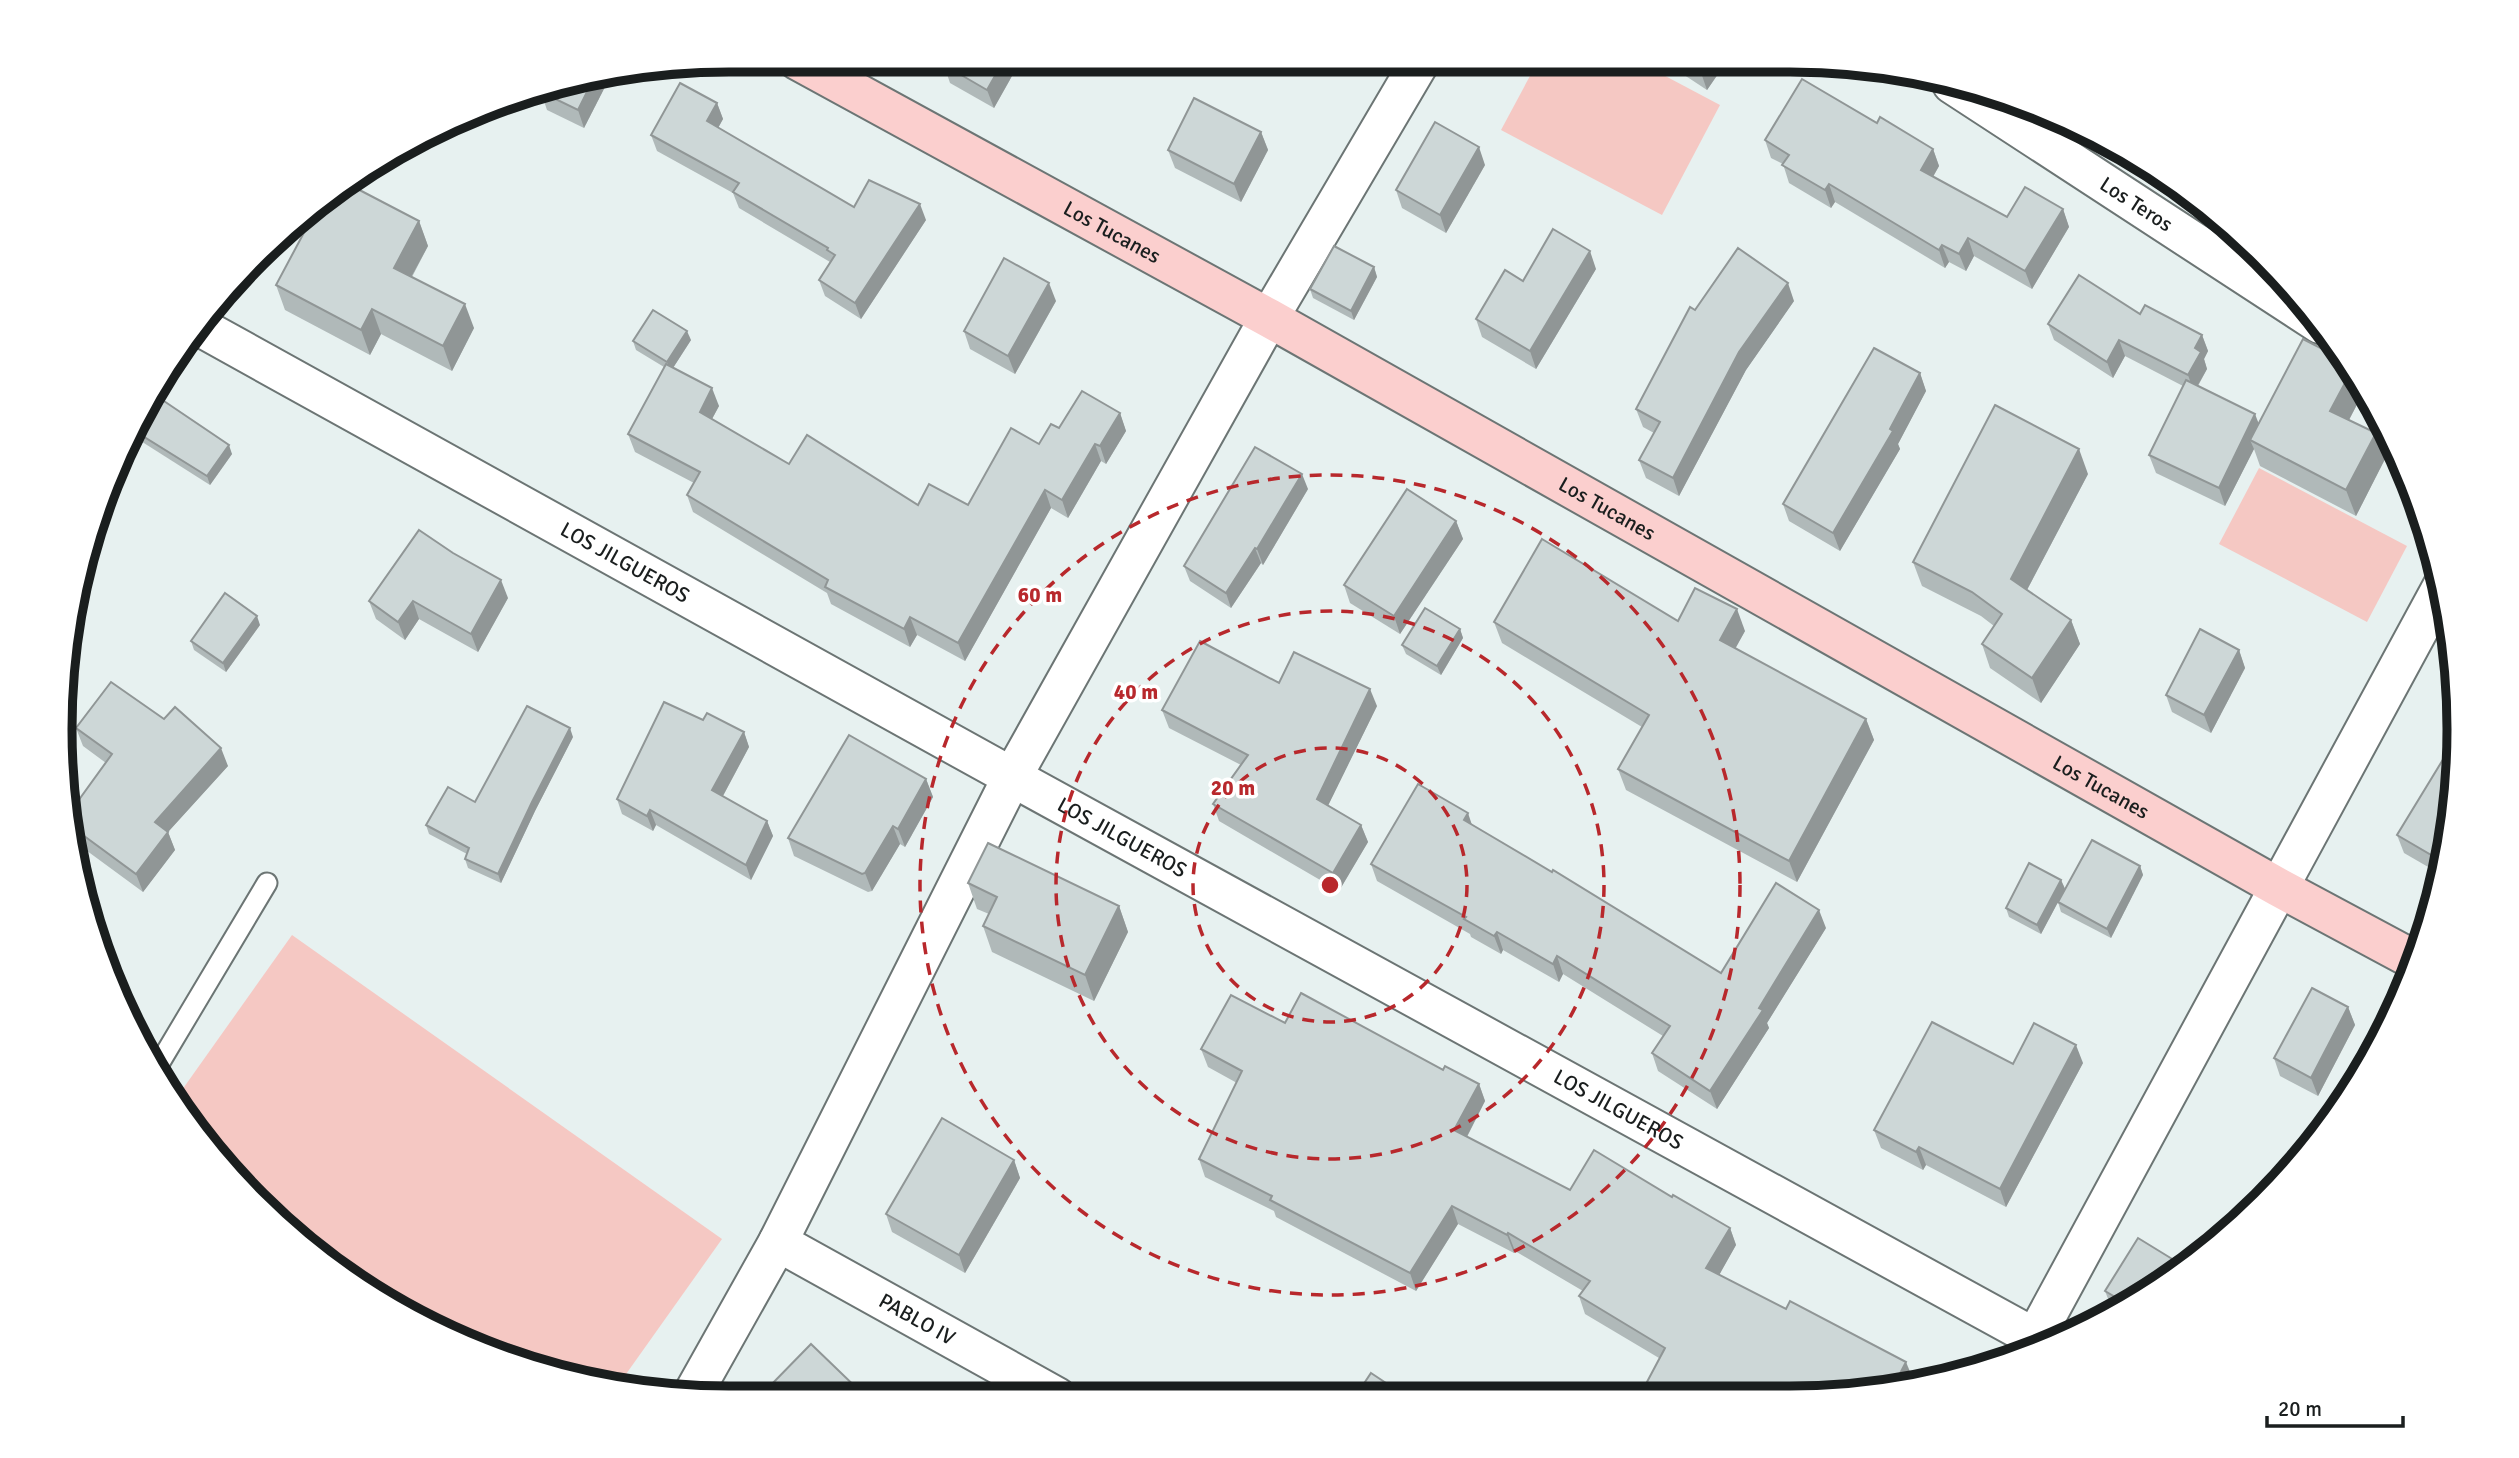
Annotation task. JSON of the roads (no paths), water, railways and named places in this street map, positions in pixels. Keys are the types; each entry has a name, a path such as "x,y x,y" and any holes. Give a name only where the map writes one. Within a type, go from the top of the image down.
{"street":[{"name":"Los Tucanes","path":"819,72 1269,318 2278,887 2406,956"},
{"path":"698,1385 778,1242 1012,777 1269,318 1413,72"},
{"name":"Los Teros","path":"1974,99 2292,306"},
{"name":"LOS JILGUEROS","path":"207,331 2028,1341"},
{"path":"2039,1337 2278,887 2435,600"},
{"name":"PABLO IV","path":"778,1242 1037,1386"}],"lane":[{"path":"161,1060 267,883"}]}
